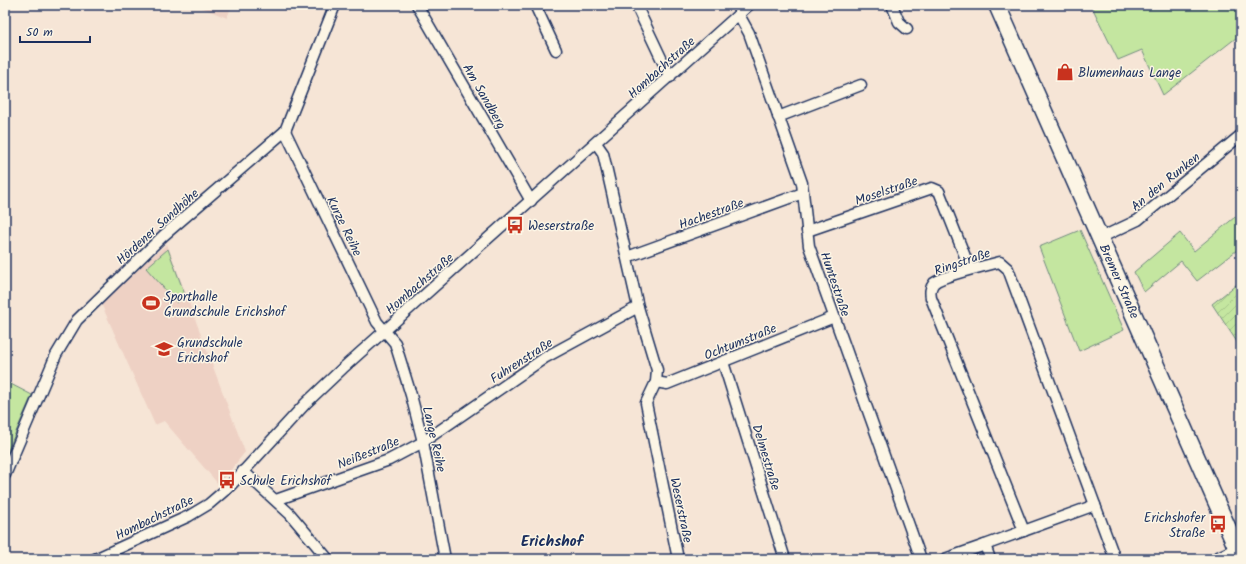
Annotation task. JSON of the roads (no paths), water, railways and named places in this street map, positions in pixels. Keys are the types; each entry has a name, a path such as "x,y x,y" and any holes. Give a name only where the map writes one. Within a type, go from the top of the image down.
{"main road":[{"name":"Bremer Straße","path":"997,5 1239,553"}],"street":[{"name":"Hördener Sandhöhe","path":"5,475 56,355 77,320 163,236 285,131 335,5"},
{"name":"Am Sandberg","path":"417,5 531,201"},
{"path":"535,5 556,50"},
{"path":"636,5 670,77"},
{"name":"Hombachstraße","path":"95,559 189,516 209,504 230,486 306,403 385,330 749,5"},
{"path":"892,5 899,22 907,29"},
{"name":"Huntestraße","path":"739,14 749,32 802,182 809,246 921,559"},
{"path":"778,117 861,85"},
{"name":"Kurze Reihe","path":"285,131 376,322 385,330"},
{"name":"An den Runken","path":"1100,238 1138,220 1241,135"},
{"path":"596,143 603,153 638,307 656,370 656,382"},
{"name":"Moselstraße","path":"807,231 932,188 939,192 970,269"},
{"name":"Hachestraße","path":"627,257 803,192"},
{"name":"Ringstraße","path":"1024,531 931,298 930,289 935,282 970,269 1000,262 1008,269 1115,559"},
{"name":"Fuhrenstraße","path":"423,442 540,361 638,307"},
{"name":"Ochtumstraße","path":"656,382 668,384 834,317"},
{"name":"Lange Reihe","path":"385,330 395,343 423,442 445,559"},
{"name":"Delmestraße","path":"723,362 785,559"},
{"name":"Weserstraße","path":"656,382 646,403 678,559"},
{"name":"Neißestraße","path":"276,500 389,460 423,442"},
{"path":"243,472 290,514 328,559"},
{"path":"945,559 1095,505"},
{"path":"985,545 990,559"},
{"path":"1214,559 1239,553"}],"place":[{"name":"Blumenhaus Lange","path":"1065,72"},
{"name":"Weserstraße","path":"515,225"},
{"name":"Sporthalle Grundschule Erichshof","path":"151,303"},
{"name":"Grundschule Erichshof","path":"164,349"},
{"name":"Schule Erichshof","path":"227,480"},
{"name":"Erichshofer Straße","path":"1218,524"}],"district":[{"name":"Erichshof","path":"552,541"}]}
